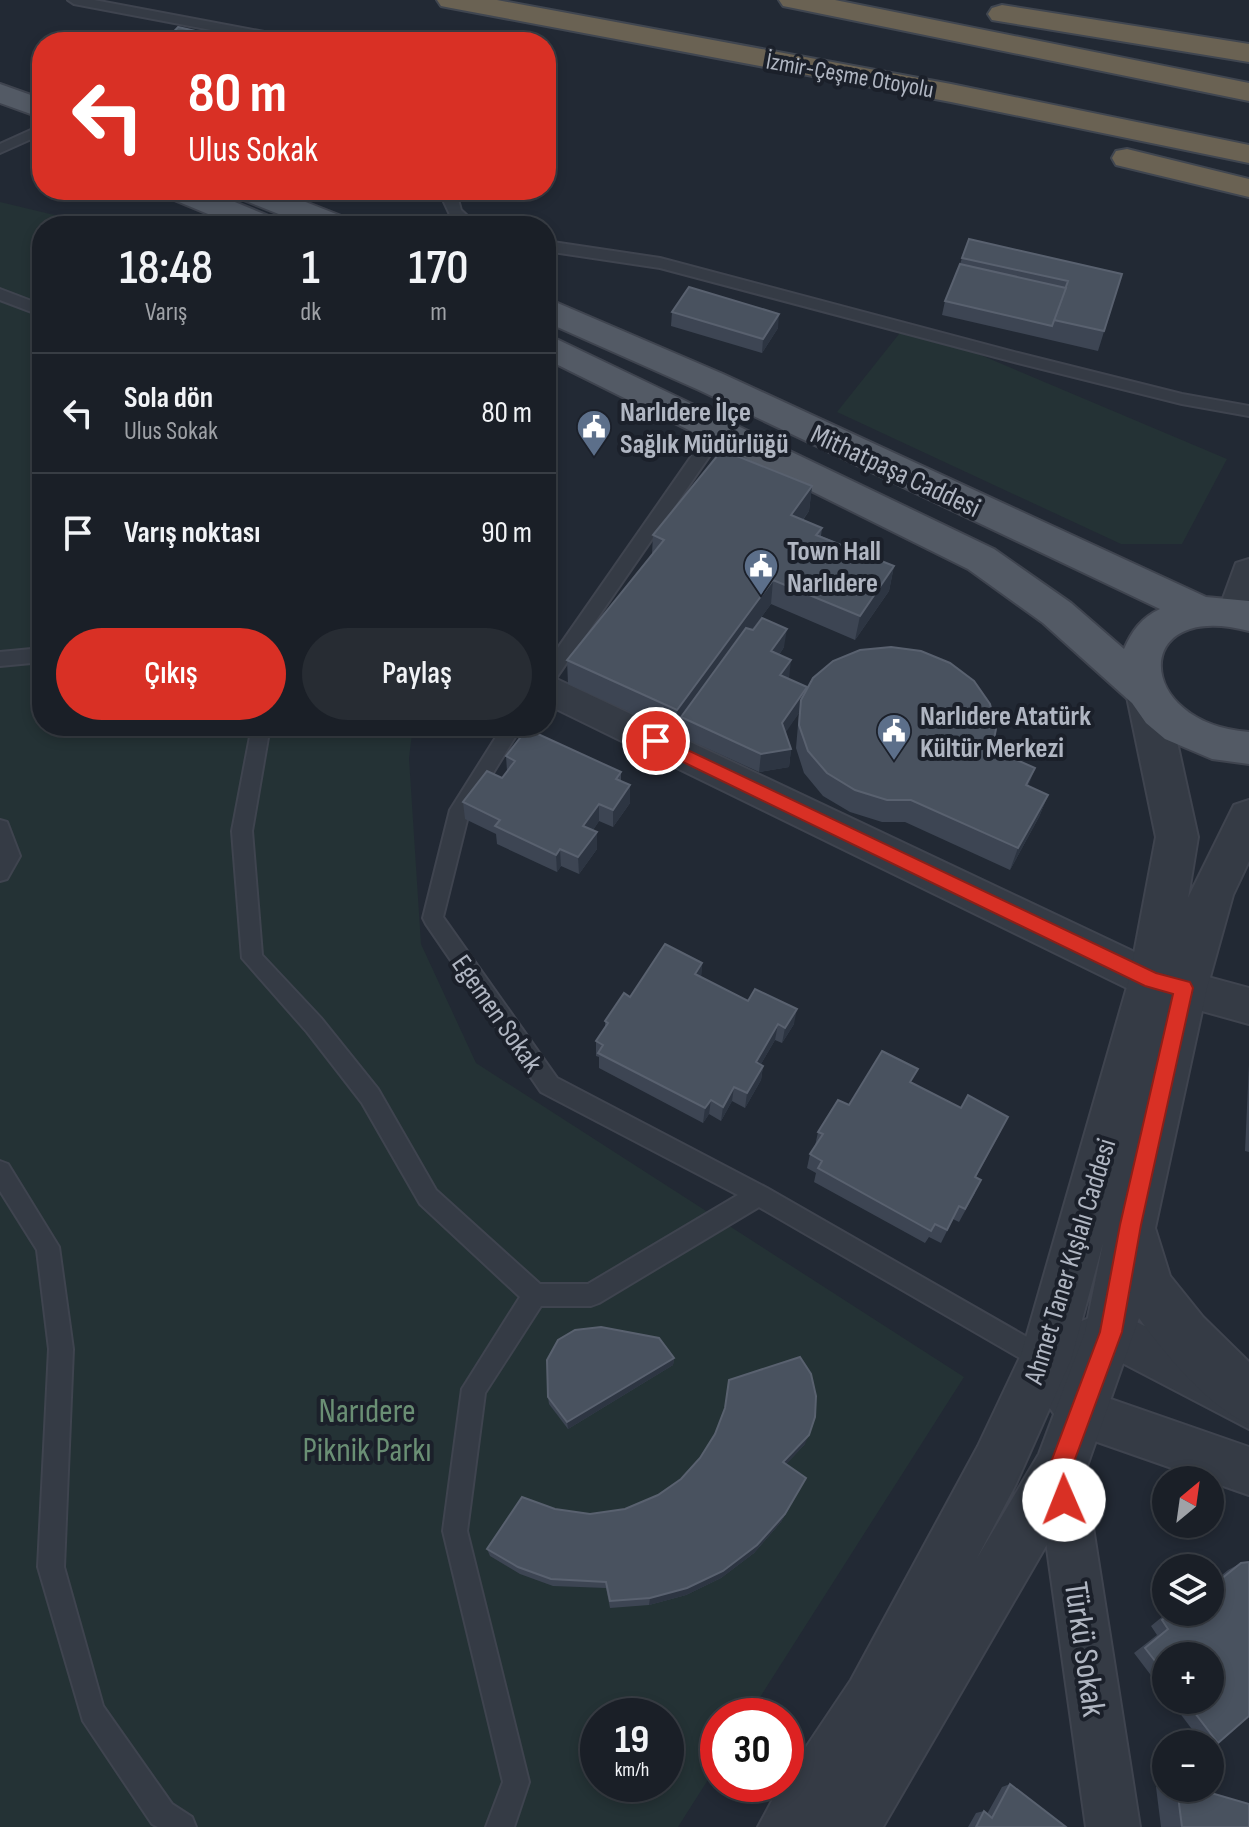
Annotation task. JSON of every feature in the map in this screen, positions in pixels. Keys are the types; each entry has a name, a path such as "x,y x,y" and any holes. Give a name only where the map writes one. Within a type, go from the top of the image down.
{"highway":[{"name":"İzmir-Çeşme Otoyolu","path":"451,0 951,93 1249,154"},
{"path":"793,0 1249,92"},
{"path":"911,0 1249,53"},
{"path":"601,30 695,67 1049,138 1249,188"}],"main road":[{"path":"0,93 32,121"},
{"path":"0,121 32,126"},
{"path":"202,200 241,216"},
{"path":"272,200 313,216"},
{"name":"Mithatpaşa Caddesi","path":"556,314 1096,565 1229,613"},
{"name":"Mithatpaşa Caddesi","path":"556,350 981,559 1057,613 1146,692 1159,711 1180,728 1204,741 1249,748"},
{"path":"1146,692 1139,669 1142,648 1155,629 1175,617 1229,613"}],"street":[{"path":"1229,613 1249,573"},
{"name":"Ahmet Taner Kışlalı Caddesi","path":"850,1827 1060,1470 1111,1332 1131,1225 1168,984 1177,837 1146,692"},
{"path":"556,693 1168,984 1249,1006"},
{"name":"Ahmet Taner Kışlalı Caddesi","path":"788,1827 871,1700 997,1465 1045,1360 1168,984 1249,817"},
{"path":"1131,1225 1138,1262 1151,1291 1183,1331 1249,1398"},
{"path":"1249,1405 1111,1332 1045,1360 1083,1414 1249,1471"},
{"name":"Türkü Sokak","path":"1060,1470 1113,1827"}],"lane":[{"path":"74,0 243,32"},
{"path":"0,149 32,131"},
{"path":"556,247 660,263 1182,399 1249,411"},
{"path":"0,294 32,307"},
{"path":"556,665 720,428"},
{"path":"0,659 32,656"},
{"path":"259,736 242,831 252,958 314,1025 370,1096 428,1197 535,1295 591,1295 759,1195"},
{"name":"Egemen Sokak","path":"507,736 460,810 433,918 549,1085 759,1195 1045,1360"},
{"path":"0,828 10,856 0,873"},
{"path":"0,1171 48,1247 61,1349 51,1567 55,1582 92,1712 162,1814 182,1827"},
{"path":"500,1827 516,1782 455,1531 474,1389 535,1295"}],"green space":[{"name":"Narıdere Piknik Parkı","path":"0,202 58,216 32,216 32,736 412,736 409,758 421,944 476,1063 964,1377 759,1698 700,1698 700,1792 678,1827 0,1827"},
{"path":"907,324 1227,459 1182,544 1121,544 837,412"}],"building":[{"path":"178,27 200,32 173,32"},
{"path":"969,239 1122,274 1104,331 1054,320 1068,281 962,258"},
{"path":"960,264 1066,288 1052,326 945,301"},
{"path":"689,287 779,314 763,339 672,312"},
{"name":"Town Hall Narlıdere","path":"722,450 812,486 791,515 822,528 816,535 894,566 860,616 773,580 677,710 567,660 664,540 653,535"},
{"path":"762,618 787,629 771,651 791,660 780,675 807,687 782,723 791,749 761,754 681,717 746,628 753,630"},
{"name":"Narlıdere Atatürk Kültür Merkezi","path":"891,647 921,651 950,663 974,681 990,704 996,729 992,749 1035,768 1026,785 1048,795 1018,848 911,800 887,800 855,790 827,773 808,751 799,725 801,700 813,678 833,661 860,650"},
{"path":"522,736 542,736 621,772 616,779 630,785 613,810 599,804 583,826 597,832 578,857 560,849 556,855 495,826 500,820 463,802 487,771 502,778 515,761 506,756"},
{"path":"665,944 702,963 695,974 748,1001 755,989 797,1009 785,1028 778,1024 756,1062 763,1066 747,1093 734,1087 723,1107 711,1100 705,1108 598,1053 603,1045 596,1041 608,1023 605,1021 624,993 630,997"},
{"path":"882,1051 918,1069 910,1082 961,1108 968,1095 1008,1117 975,1177 981,1180 965,1209 959,1206 947,1230 935,1224 931,1231 818,1168 822,1161 810,1154 823,1134 818,1132 838,1100 849,1105"},
{"path":"601,1327 659,1338 674,1358 567,1422 548,1397 547,1360 558,1340 575,1330"},
{"path":"800,1357 811,1374 816,1396 815,1417 809,1435 783,1462 806,1478 785,1514 757,1545 723,1571 687,1588 650,1598 610,1601 606,1582 551,1579 518,1567 487,1549 522,1497 555,1509 590,1514 625,1509 658,1495 681,1479 700,1458 715,1434 725,1408 729,1380"},
{"path":"1249,1562 1249,1716 1224,1738 1224,1730 1208,1730 1196,1714 1224,1714 1224,1642 1152,1642 1168,1629 1166,1626 1224,1626 1224,1577 1241,1563"},
{"path":"1152,1642 1152,1657 1145,1648"},
{"path":"1010,1784 1066,1827 976,1827 984,1811 992,1818"},
{"path":"1224,1797 1249,1804 1249,1827 1182,1827 1179,1802 1224,1802"}],"place":[{"name":"Narlıdere İlçe Sağlık Müdürlüğü","path":"594,458"},
{"name":"Town Hall Narlıdere","path":"761,597"},
{"name":"Narlıdere Atatürk Kültür Merkezi","path":"894,762"}],"route":[{"path":"656,741 1152,980 1184,988 1124,1255 1111,1332 1060,1470 1064,1500"}]}
